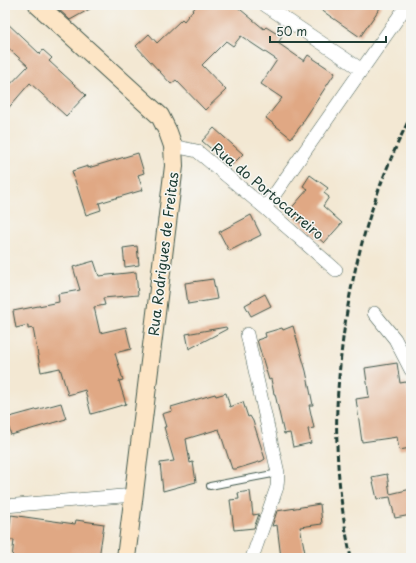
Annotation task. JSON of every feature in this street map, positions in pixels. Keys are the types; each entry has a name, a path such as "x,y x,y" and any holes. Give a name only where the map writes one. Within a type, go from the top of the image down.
{"main road":[{"name":"Rua Rodrigues de Freitas","path":"38,5 160,116 173,146 174,166 126,558"}],"street":[{"path":"264,5 362,70"},
{"path":"265,208 407,5"},
{"name":"Rua do Portocarreiro","path":"173,146 197,151 336,270"},
{"path":"374,313 395,339 411,370"},
{"path":"247,334 278,473 277,487 252,558"},
{"path":"5,506 134,495"}],"lane":[{"path":"210,486 278,473"}],"building":[{"path":"54,5 97,5 70,20"},
{"path":"197,5 235,5 264,29 266,27 282,37 278,43 304,61 308,55 335,73 303,123 291,138 266,118 282,98 261,84 277,60 241,36 233,46 226,41 202,65 226,90 205,110 176,80 171,84 136,46 149,34 157,43 182,19 184,21"},
{"path":"314,5 382,5 360,37"},
{"path":"5,21 40,54 43,50 52,58 49,61 86,95 66,116 30,83 5,112 5,90 28,66 5,45"},
{"path":"214,128 243,154 231,166 202,141"},
{"path":"138,153 144,173 138,175 143,190 99,203 101,210 86,215 72,171 88,166 88,168"},
{"path":"310,175 328,188 324,193 329,197 323,206 342,223 324,243 288,212 308,189 303,186"},
{"path":"251,215 261,235 229,251 219,232"},
{"path":"137,246 139,265 125,267 123,248"},
{"path":"94,261 99,276 136,272 138,295 103,298 105,305 94,307 100,333 126,327 131,349 115,353 123,380 119,381 126,404 91,414 85,390 68,395 60,368 41,372 33,328 28,329 28,325 16,328 13,311 59,302 58,294 80,290 73,267"},
{"path":"213,279 217,299 188,304 185,283"},
{"path":"265,294 271,306 251,316 245,305"},
{"path":"293,326 306,371 313,405 309,405 314,428 308,429 311,443 293,447 290,433 284,434 271,379 269,380 257,340 266,337 265,333 282,328 283,330"},
{"path":"226,327 227,329 189,349 186,334"},
{"path":"397,363 400,383 406,382 411,413 411,448 399,450 397,437 362,442 356,399 369,397 365,368"},
{"path":"226,393 230,407 243,402 248,417 250,416 253,421 265,459 232,469 219,429 186,439 190,463 193,462 196,482 163,491 160,463 174,461 164,427 166,427 162,414 172,411 171,407 215,394 216,396"},
{"path":"61,403 66,419 11,435 6,418"},
{"path":"387,474 390,494 411,489 411,515 395,518 390,497 377,499 372,477"},
{"path":"250,491 253,515 259,514 254,528 234,530 230,500 239,499 238,493"},
{"path":"320,504 322,524 300,527 306,558 281,558 277,525 272,526 277,511"},
{"path":"11,515 75,524 76,520 104,524 99,558 12,558 14,540 8,540"}],"railway":[{"path":"351,558 341,501 338,472 337,402 342,343 354,276 372,210 383,178 411,116"}]}
